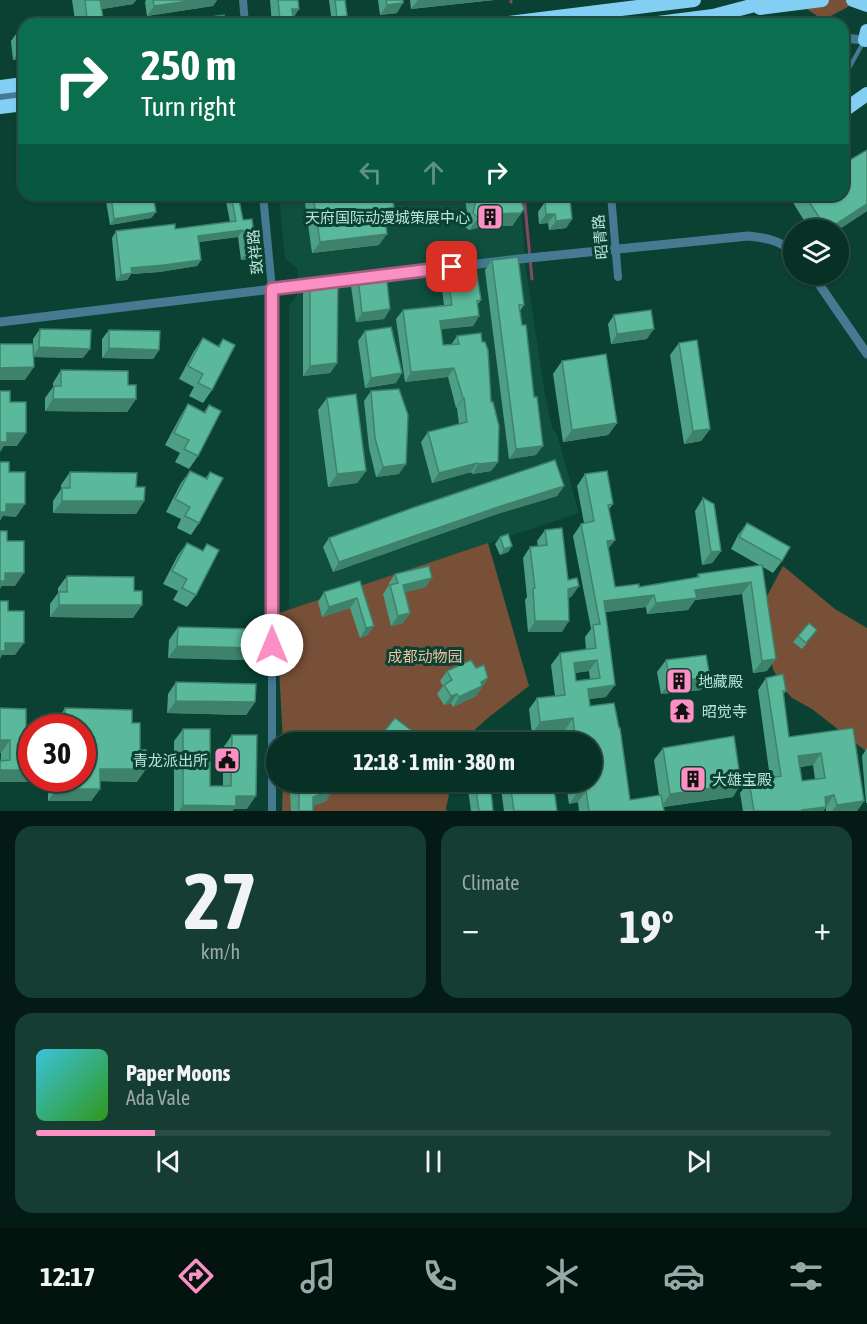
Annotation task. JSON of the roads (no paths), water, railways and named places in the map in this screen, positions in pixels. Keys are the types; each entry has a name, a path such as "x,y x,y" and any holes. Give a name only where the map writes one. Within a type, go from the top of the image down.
{"highway":[{"path":"548,18 694,0"},
{"path":"713,16 774,0"},
{"path":"698,18 822,0"},
{"path":"853,0 867,5"},
{"path":"0,87 18,85"},
{"path":"849,107 867,94"},
{"path":"0,107 18,105"}],"street":[{"path":"243,0 244,18"},
{"path":"597,0 598,18"},
{"path":"849,38 866,38"},
{"path":"0,98 18,95"},
{"name":"致祥路","path":"264,201 272,289 272,811"},
{"name":"昭青路","path":"610,201 618,278"},
{"path":"0,322 614,248 748,236 765,238 783,244"},
{"path":"820,285 867,354"}],"lane":[{"path":"849,68 866,38"}],"waterway":[{"path":"525,201 532,279"}],"place":[{"name":"天府国际动漫城策展中心","path":"490,217"},
{"name":"地藏殿","path":"679,681"},
{"name":"昭觉寺","path":"682,711"},
{"name":"青龙派出所","path":"227,760"},
{"name":"大雄宝殿","path":"693,779"}],"park label":[{"name":"成都动物园","path":"425,656"}]}
